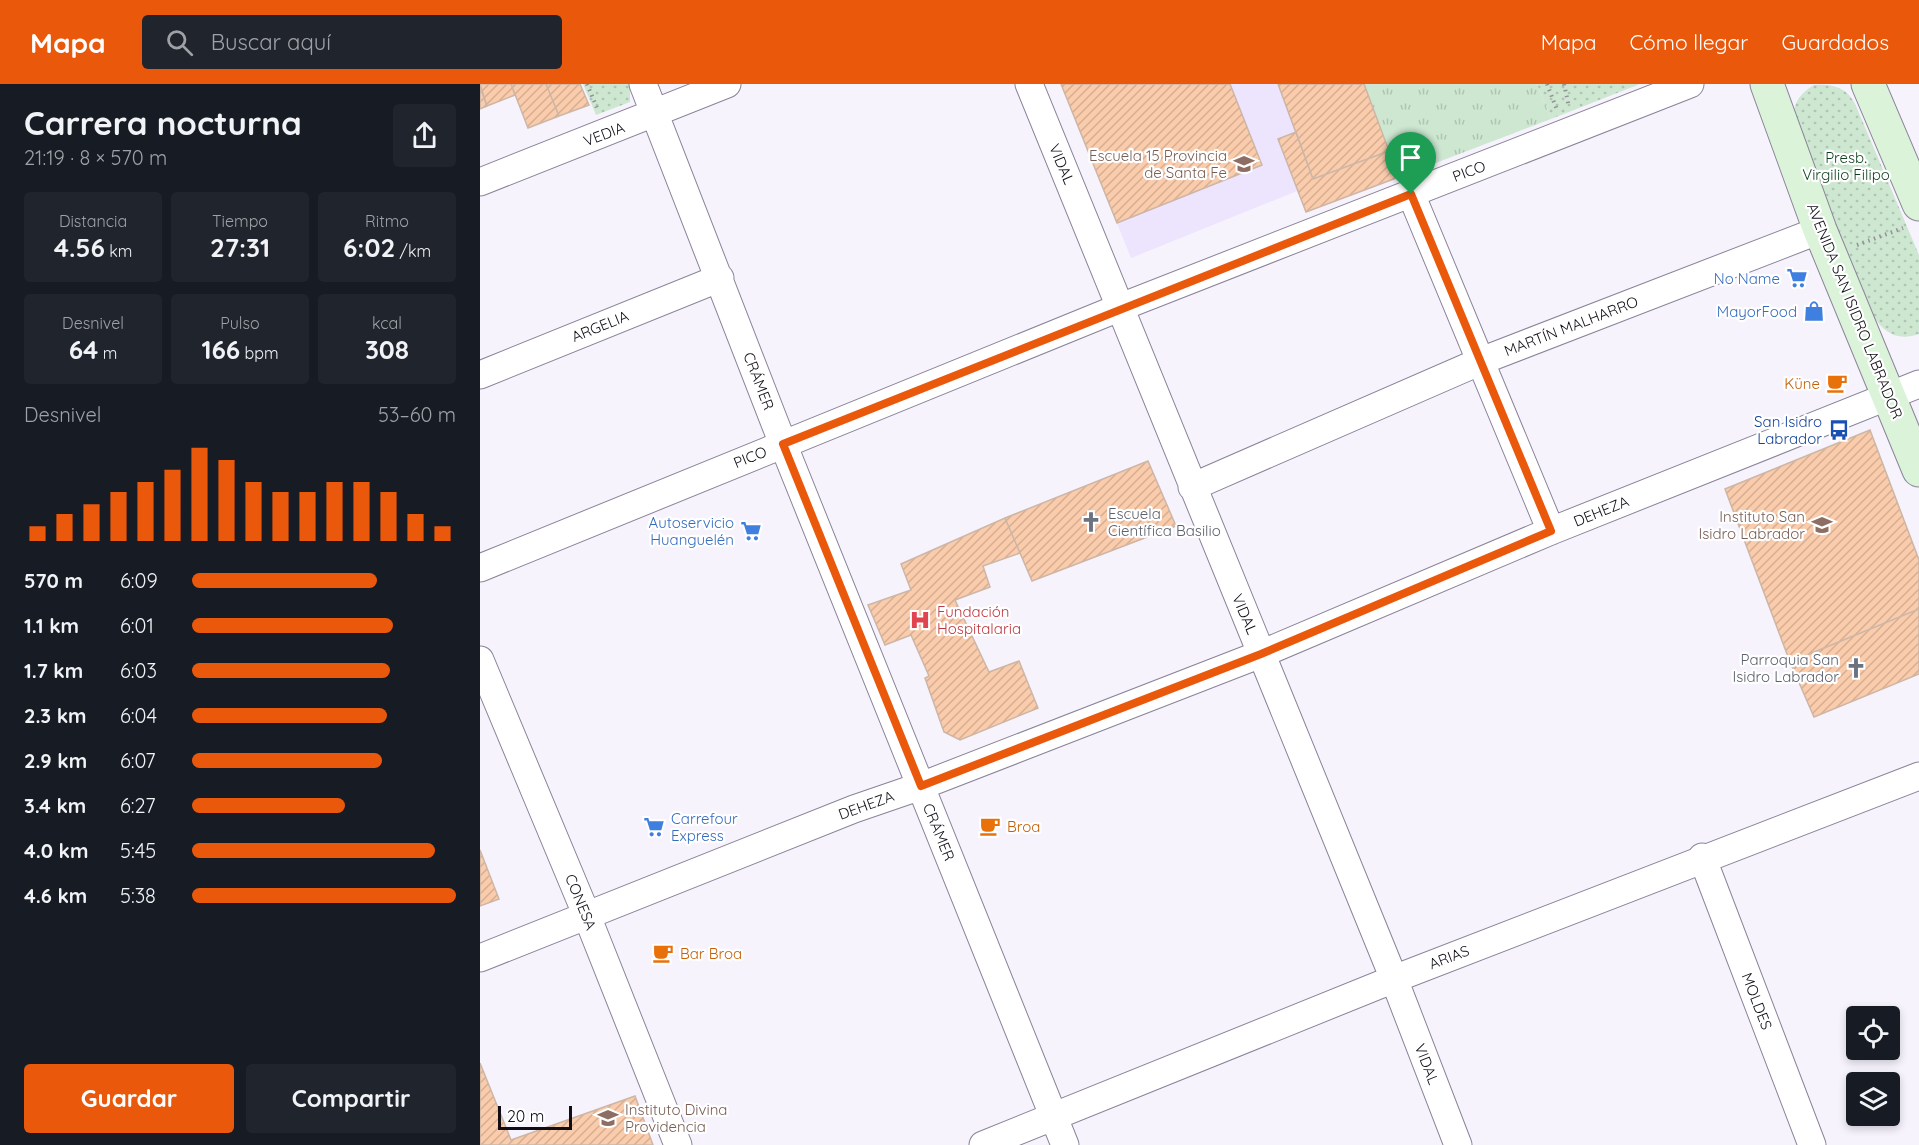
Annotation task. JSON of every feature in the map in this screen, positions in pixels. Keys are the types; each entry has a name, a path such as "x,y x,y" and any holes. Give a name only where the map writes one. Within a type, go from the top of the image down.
{"street":[{"name":"CRÁMER","path":"643,84 783,444 1065,1145"},
{"name":"VEDIA","path":"480,182 727,84"},
{"name":"VIDAL","path":"1029,84 1394,979 1458,1145"},
{"name":"PICO","path":"480,568 1121,307 1690,84"},
{"name":"AVENIDA SAN ISIDRO LABRADOR","path":"1767,84 1826,242 1904,390 1919,470"},
{"path":"1868,84 1913,215"},
{"path":"1411,194 1551,531"},
{"name":"MARTÍN MALHARRO","path":"1192,487 1481,361 1826,242"},
{"name":"ARGELIA","path":"480,375 720,278"},
{"name":"DEHEZA","path":"480,958 854,809 921,786 1261,654 1551,531 1904,390"},
{"name":"CONESA","path":"480,660 587,916 678,1145"},
{"name":"ARIAS","path":"982,1145 1702,857 1919,776"},
{"name":"MOLDES","path":"1702,857 1812,1145"}],"path":[{"path":"1826,242 1913,215"}],"shaded area":[{"name":"Escuela 15 Provincia de Santa Fe","path":"1061,84 1364,84 1399,177 1306,212 1297,191 1131,258"}],"green space":[{"path":"583,84 630,84 630,102 596,115"},
{"path":"1364,84 1537,84 1551,119 1399,177"},
{"path":"1537,84 1640,84 1551,119"},
{"name":"Presb. Virgilio Filipo","path":"1814,85 1840,88 1853,100 1919,255 1919,334 1905,337 1893,334 1883,328 1874,317 1795,128 1793,114 1796,103 1803,93"}],"building":[{"path":"480,84 511,84 515,95 487,106"},
{"path":"511,84 546,84 559,116 528,128"},
{"path":"546,84 580,84 589,105 559,116"},
{"path":"1061,84 1230,84 1262,165 1117,223"},
{"path":"1278,84 1364,84 1389,151 1313,179"},
{"path":"480,87 487,106 480,109"},
{"path":"1296,132 1313,179 1389,151 1399,177 1306,212 1278,139"},
{"name":"Instituto San Isidro Labrador","path":"1870,430 1919,560 1919,609 1790,662 1725,489"},
{"name":"Escuela Científica Basilio","path":"1148,461 1176,526 1032,581 1005,518"},
{"name":"Fundación Hospitalaria","path":"1005,518 1020,553 983,566 990,587 955,600 989,672 1019,661 1038,708 960,740 944,732 925,678 929,676 911,635 885,645 868,605 911,590 901,564"},
{"name":"Parroquia San Isidro Labrador","path":"1919,609 1919,674 1814,717 1790,662"},
{"path":"480,850 499,899 480,906"},
{"name":"Instituto Divina Providencia","path":"480,1063 511,1140 635,1096 653,1145 480,1145"}],"place":[{"name":"Escuela 15 Provincia de Santa Fe","path":"1244,164"},
{"name":"No Name","path":"1797,278"},
{"name":"MayorFood","path":"1814,311"},
{"name":"Küne","path":"1837,383"},
{"name":"San Isidro Labrador","path":"1839,430"},
{"name":"Escuela Científica Basilio","path":"1091,522"},
{"name":"Instituto San Isidro Labrador","path":"1822,525"},
{"name":"Autoservicio Huanguelén","path":"751,531"},
{"name":"Fundación Hospitalaria","path":"920,620"},
{"name":"Parroquia San Isidro Labrador","path":"1856,668"},
{"name":"Broa","path":"990,826"},
{"name":"Carrefour Express","path":"654,827"},
{"name":"Bar Broa","path":"663,953"},
{"name":"Instituto Divina Providencia","path":"608,1118"}],"route":[{"path":"1411,194 1551,531 1261,654 921,786 783,444 1121,307 1411,194"}]}
